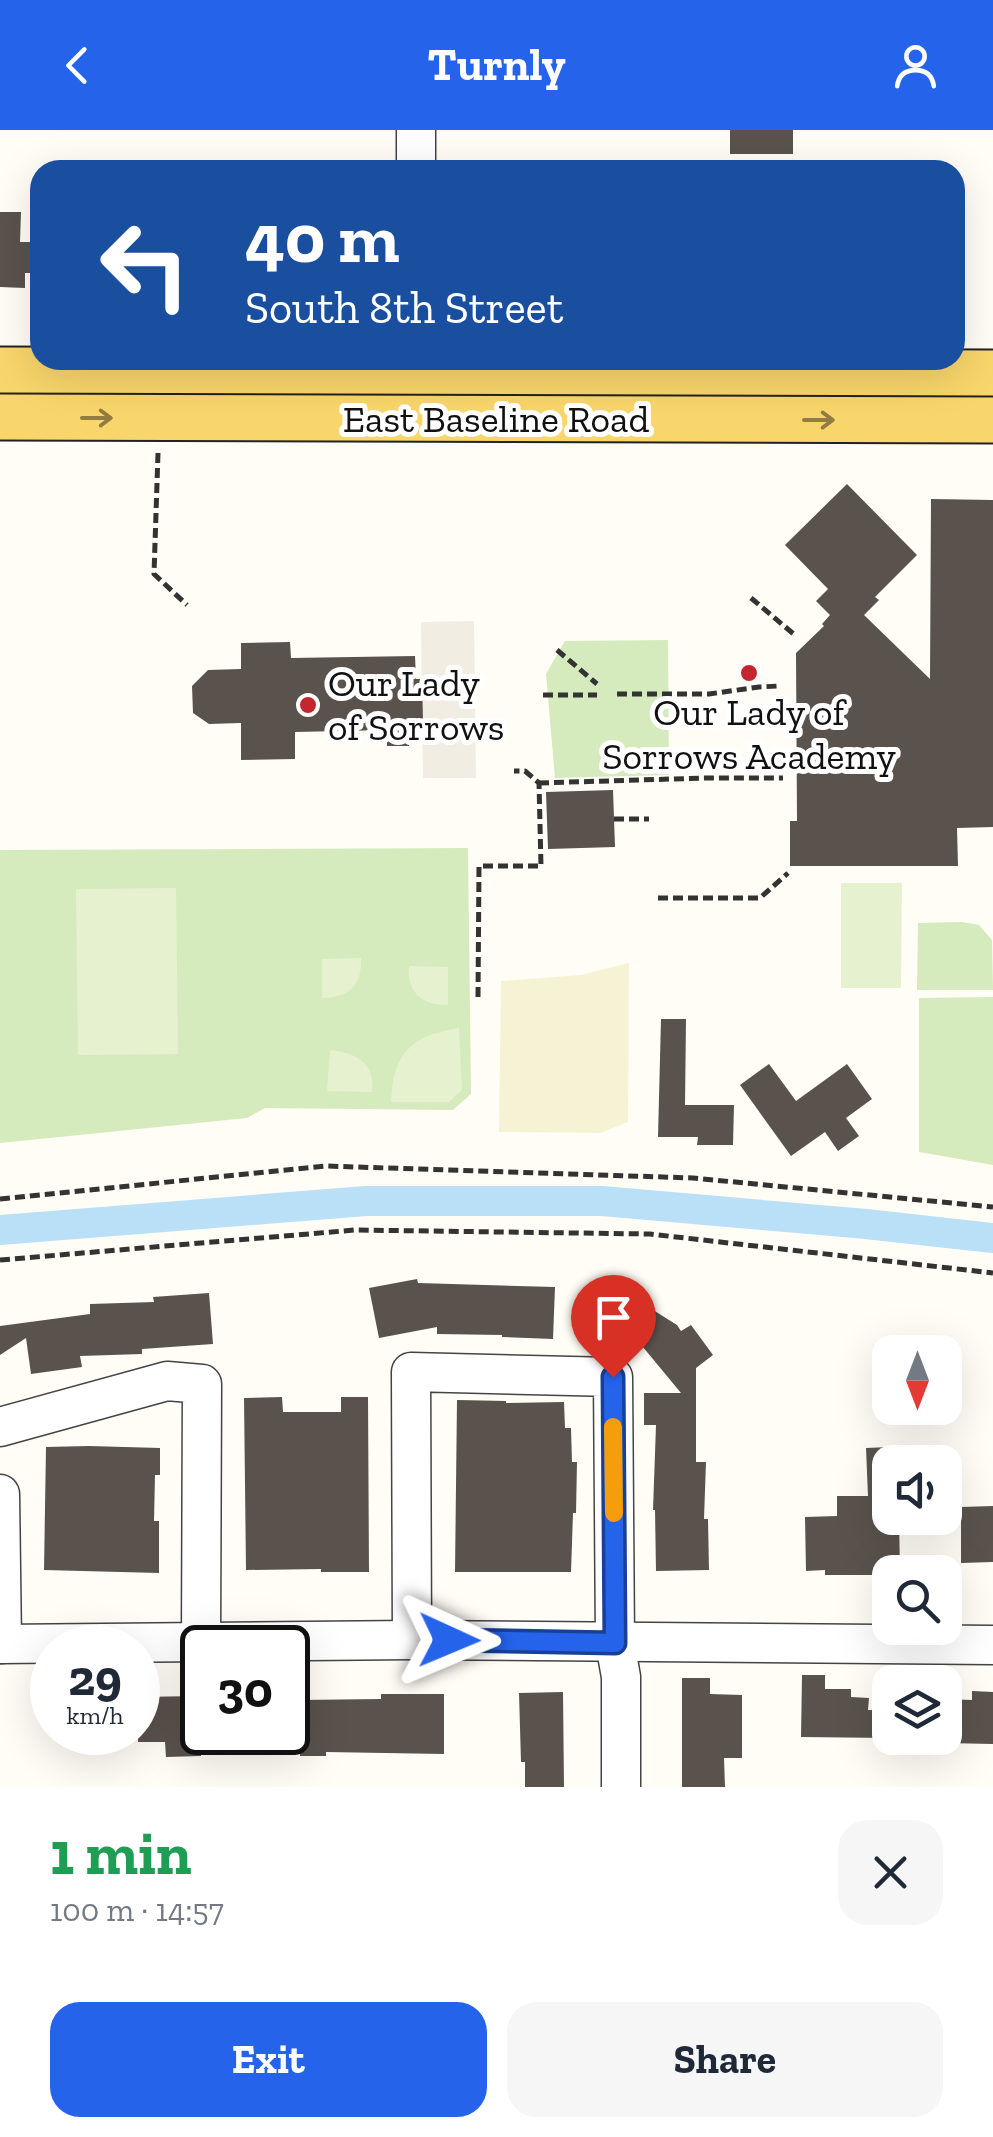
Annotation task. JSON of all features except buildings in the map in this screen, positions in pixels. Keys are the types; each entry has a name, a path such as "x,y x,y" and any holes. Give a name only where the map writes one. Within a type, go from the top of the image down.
{"main road":[{"name":"East Baseline Road","path":"0,370 30,370"},
{"path":"415,419 416,370"},
{"name":"East Baseline Road","path":"736,370 976,373"},
{"path":"975,420 976,373"},
{"name":"East Baseline Road","path":"0,418 975,420"}],"street":[{"path":"416,130 416,160"},
{"path":"412,1640 411,1372 613,1377 615,1643 621,1677 621,1787"},
{"path":"0,1427 167,1382 202,1384 201,1625"},
{"path":"0,1494 1,1644 180,1642"},
{"path":"310,1641 993,1645"}],"path":[{"path":"158,454 154,574 187,604"},
{"path":"752,598 796,636"},
{"path":"557,650 597,684"},
{"path":"617,694 708,694 779,686"},
{"path":"543,695 597,695"},
{"path":"514,771 525,771 538,782 783,778"},
{"path":"478,997 479,866 541,866 538,782"},
{"path":"614,818 649,819"},
{"path":"658,898 760,898 788,873"},
{"path":"0,1199 326,1166 693,1178 993,1207"},
{"path":"0,1260 355,1230 650,1234 993,1272"}],"shaded area":[{"path":"474,621 476,778 423,778 421,622"},
{"path":"629,963 628,1122 600,1133 499,1132 501,981 581,975"}],"green space":[{"path":"668,640 669,775 555,778 546,674 565,641"},
{"path":"468,848 471,1094 453,1110 265,1108 247,1118 0,1143 0,850"},
{"path":"841,883 902,883 901,988 841,988"},
{"path":"176,888 178,1054 78,1055 76,889"},
{"path":"918,923 979,925 992,940 993,990 917,990"},
{"path":"361,958 359,976 352,988 340,996 322,998 322,959"},
{"path":"409,966 448,967 448,1005 418,996"},
{"path":"993,997 993,1165 919,1152 919,998"},
{"path":"459,1028 462,1090 449,1102 391,1102 396,1070 408,1049 429,1036"},
{"path":"330,1050 356,1057 367,1066 372,1092 327,1091"}],"waterway":[{"path":"0,1230 366,1201 602,1201 993,1238"}],"slow traffic":[{"path":"613,1427 614,1513"}],"place":[{"name":"Our Lady of Sorrows Academy","path":"749,673"},
{"name":"Our Lady of Sorrows","path":"308,705"}],"route":[{"path":"449,1640 615,1643 613,1377"}]}
